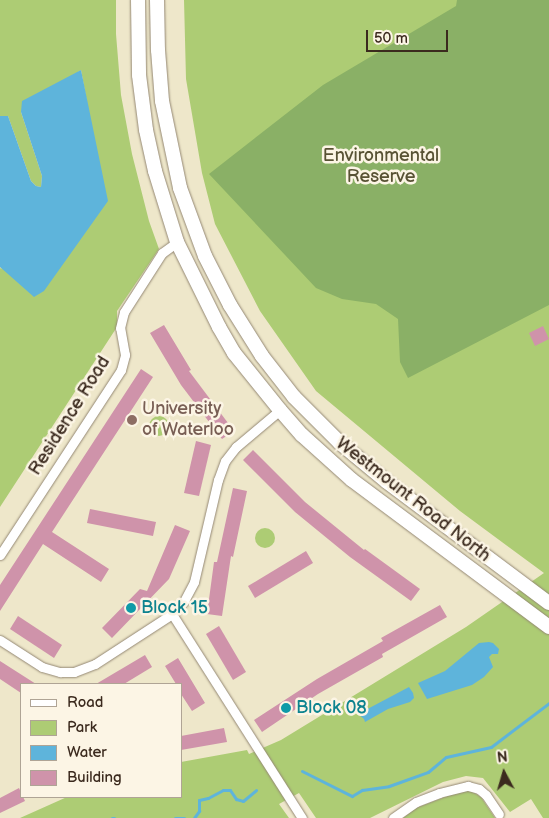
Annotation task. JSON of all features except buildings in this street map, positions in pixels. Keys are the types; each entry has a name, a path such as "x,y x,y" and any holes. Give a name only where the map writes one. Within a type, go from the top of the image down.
{"main road":[{"name":"Westmount Road North","path":"138,0 139,75 146,130 166,209 178,242 218,327 234,352 302,435 352,480 549,627"},
{"name":"Westmount Road North","path":"157,0 161,93 165,123 180,188 205,256 230,304 262,356 294,397 340,442 387,482 549,603"}],"street":[{"name":"Residence Road","path":"0,555 121,370 125,355 120,328 124,312 162,253 178,242"},
{"path":"0,640 42,667 60,672 74,672 96,664 172,614 187,597 196,576 218,480 225,461 236,447 280,410"},
{"path":"172,614 302,818"},
{"path":"393,818 416,802 439,793 468,786 479,789 486,795 499,814"}],"green space":[{"path":"0,0 116,0 116,34 121,95 132,154 149,221 159,249 117,311 117,327 0,507 0,267 1,269 93,135 81,70 21,112 42,176 41,187 36,186 31,181 8,116 0,116"},
{"name":"Environmental Reserve","path":"184,0 549,0 549,818 543,818 531,799 510,812 483,778 466,776 443,782 370,818 316,818 299,793 279,804 289,818 20,818 65,798 182,798 182,762 247,750 249,754 281,740 466,627 544,573 460,511 316,391 260,311 215,224 202,173 186,79"},
{"path":"457,0 549,0 549,305 408,378 400,362 398,319 376,304 342,299 316,288 209,174 323,85 456,6"},
{"path":"159,416 166,419 169,426 166,433 159,436 152,433 149,426 152,419"},
{"path":"265,528 272,531 275,538 272,545 265,548 258,545 255,538 258,531"},
{"path":"463,790 473,792 481,797 495,818 403,818 416,808"}],"water":[{"path":"81,70 108,201 44,291 34,297 0,267 0,116 8,116 31,181 36,186 41,187 42,176 21,112 22,101"},
{"path":"489,642 499,649 498,654 492,654 489,657 493,667 484,677 472,685 427,699 418,683 445,671 479,643"},
{"path":"409,687 414,698 410,702 388,709 365,722 358,714"}],"waterway":[{"path":"302,771 352,796 362,790 389,786 428,772 446,757 491,747 549,703"},
{"path":"194,818 199,811 199,800 208,798 223,790 230,790 236,799 243,801 256,790"},
{"path":"175,818 184,818"}],"place":[{"name":"University of Waterloo","path":"132,420"},
{"name":"Block 15","path":"131,608"},
{"name":"Block 08","path":"286,708"}]}
